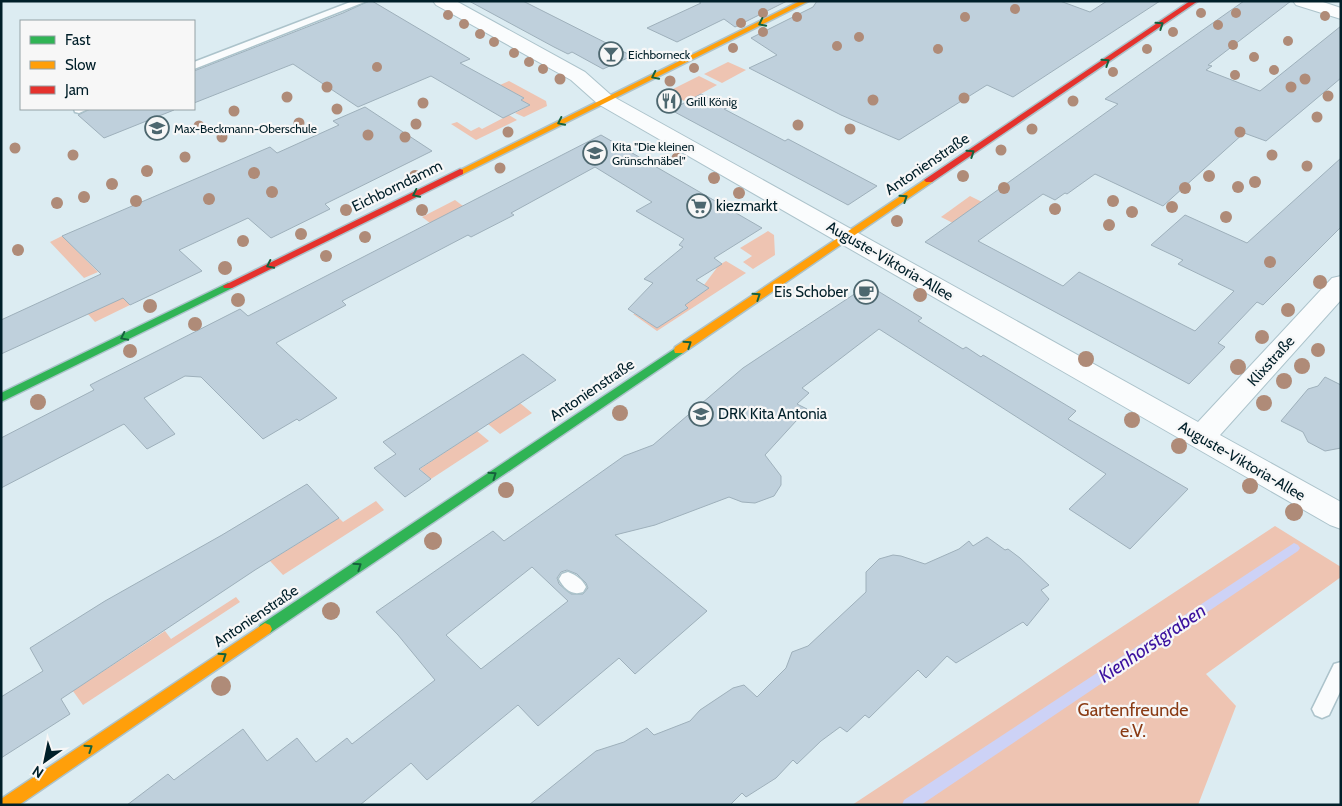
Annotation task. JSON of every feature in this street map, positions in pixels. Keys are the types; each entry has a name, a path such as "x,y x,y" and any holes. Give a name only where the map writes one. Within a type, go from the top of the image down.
{"main road":[{"name":"Eichborndamm","path":"1,398 806,1"},
{"name":"Antonienstraße","path":"5,805 1195,1"}],"street":[{"name":"Auguste-Viktoria-Allee","path":"442,1 578,76 605,100 1341,517"},
{"path":"1302,1 1341,14"},
{"name":"Klixstraße","path":"1200,437 1341,284"}],"lane":[{"path":"195,66 362,1"},
{"path":"1322,709 1341,670"}],"green space":[{"path":"728,62 746,70 722,83 704,74"},
{"path":"699,76 717,85 686,102 667,92"},
{"path":"509,81 546,101 547,106 524,117 515,113 530,105 521,100 524,98 500,85"},
{"path":"509,115 517,120 476,140 451,124 457,122 471,131 479,127 482,129"},
{"path":"970,196 982,202 953,223 941,217"},
{"path":"455,200 463,206 430,223 422,217"},
{"path":"768,231 774,235 775,255 753,269 743,262 752,256 740,248"},
{"path":"62,236 98,272 84,278 50,242"},
{"path":"726,261 746,273 657,331 633,314 657,328 688,308 685,305 709,288 704,285 719,265"},
{"path":"123,297 130,305 95,322 86,312"},
{"path":"520,403 532,413 500,434 488,424"},
{"path":"477,431 489,441 431,479 420,469"},
{"path":"376,501 384,510 283,575 270,561 339,518 343,522"},
{"name":"Gartenfreunde e.V.","path":"1275,526 1341,567 1341,577 1206,674 1236,706 1198,805 852,805"},
{"path":"236,597 240,602 83,705 73,691 165,631 171,639"}],"building":[{"path":"372,1 470,59 460,63 524,98 521,100 530,105 503,118 431,76 358,107 293,64 195,103 195,71"},
{"path":"469,1 523,1 632,56 603,69 572,52 568,54 554,47"},
{"path":"698,1 787,1 735,27 724,19 677,42 647,28 701,3"},
{"path":"817,1 1060,1 1090,12 1107,1 1160,1 1013,97 987,85 899,140 841,115 749,68 777,55 751,38 813,7"},
{"path":"1244,1 1291,1 1208,65 1212,66 1206,70 1260,91 1341,26 1341,78 1266,141 1244,133 1163,206 1095,174 1067,194 1065,193 1055,200 1043,194 978,241 1063,286 1079,272 1195,331 1234,291 1178,264 1183,260 1151,245 1185,215 1247,243 1341,158 1341,227 1263,305 1257,302 1218,343 1225,347 1189,384 925,242 1118,104 1105,99"},
{"path":"701,94 727,108 724,109 785,141 788,139 877,186 848,205 671,110"},
{"path":"365,107 432,151 325,204 330,209 271,238 248,218 179,250 202,271 130,305 123,298 1,354 1,320 101,274 62,236 270,147 277,153 339,125 333,121"},
{"path":"88,110 174,110 104,138 78,115"},
{"path":"601,135 762,228 714,258 722,264 696,280 709,288 685,305 688,308 657,328 628,309 653,283 644,279 683,247 679,245 684,239 636,211 652,202 595,167 511,213 514,215 471,237 468,235 342,301 346,305 276,343 337,398 299,421 297,419 263,439 201,377 185,376 144,398 175,434 147,449 124,424 1,488 1,438 94,390 90,385 240,309 248,316"},
{"path":"868,285 922,318 918,321 963,349 966,347 981,357 983,355 1076,411 1068,419 1188,489 1130,549 1069,509 1106,474 879,329 802,388 809,393 797,404 807,409 765,455 781,476 781,485 774,496 755,503 742,502 729,497 655,525 615,535 707,611 635,674 619,658 538,726 518,705 427,780 411,763 360,805 127,805 168,774 174,780 243,729 267,761 297,738 316,762 347,738 352,744 435,680 398,635 376,612 493,531 504,541 624,456 653,445 743,368","holes":["532,567 568,601 481,669 446,635","567,570 577,574 586,583 588,588 583,594 571,594 559,584 557,578 561,572"]},
{"path":"523,354 556,380 419,469 431,479 405,497 374,468 396,454 383,442"},
{"path":"1325,377 1341,385 1341,448 1325,451 1308,442 1303,432 1281,421 1308,389 1318,386"},
{"path":"307,484 339,518 255,570 61,699 70,714 1,758 1,697 43,671 30,648 105,601 222,535"},
{"path":"987,537 1020,558 1049,585 1041,590 1049,599 1027,626 1023,622 956,663 947,656 926,678 918,670 869,718 865,715 847,732 840,727 821,741 797,764 793,760 776,778 746,797 742,793 730,805 529,805 596,751 624,742 647,728 654,735 690,721 700,710 733,688 744,685 757,697 786,668 792,652 808,646 866,592 866,572 879,559 893,555 925,564 959,549 969,541 973,546"}],"waterway":[{"name":"Kienhorstgraben","path":"909,805 1294,548"}],"traffic: fast":[{"path":"1,398 228,286"},
{"path":"265,629 679,350"}],"traffic: slow":[{"path":"460,172 806,1"},
{"path":"679,350 929,180"},
{"path":"5,805 265,629"}],"traffic: jam":[{"path":"929,180 1195,1"},
{"path":"228,286 460,172"}],"place":[{"name":"Eichborneck","path":"611,54"},
{"name":"Grill König","path":"669,101"},
{"name":"Max-Beckmann-Oberschule","path":"157,128"},
{"name":"Kita \"Die kleinen Grünschnäbel\"","path":"595,153"},
{"name":"kiezmarkt","path":"699,206"},
{"name":"Eis Schober","path":"866,292"},
{"name":"DRK Kita Antonia","path":"701,414"}]}
